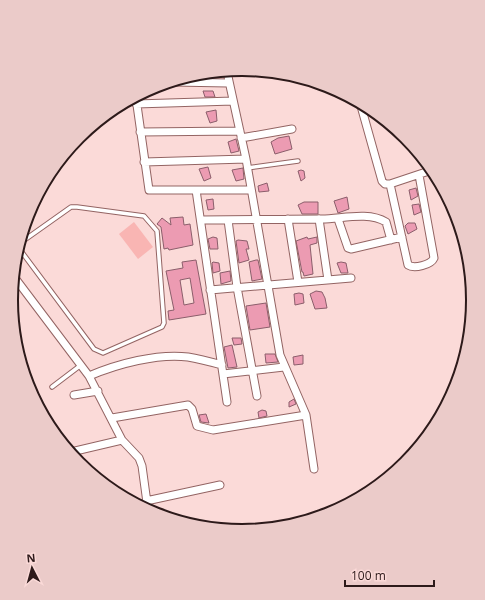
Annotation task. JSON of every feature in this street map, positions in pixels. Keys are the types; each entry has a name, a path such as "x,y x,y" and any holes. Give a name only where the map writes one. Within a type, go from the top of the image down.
{"street":[{"path":"227,76 246,159 280,355 306,415 314,469"},
{"path":"189,82 228,82"},
{"path":"139,101 233,101"},
{"path":"136,103 149,190 251,190"},
{"path":"362,110 382,181 385,184 390,184 427,172"},
{"path":"140,132 240,134 292,128"},
{"path":"144,162 246,159"},
{"path":"390,184 408,265 410,267 433,261 434,258 419,175"},
{"path":"196,190 227,402"},
{"path":"201,220 338,219 362,217 382,220 388,226 391,240"},
{"path":"288,219 298,282"},
{"path":"319,219 328,280"},
{"path":"338,219 348,248 351,249 402,237"},
{"path":"228,220 237,287 257,396"},
{"path":"210,290 351,278"},
{"path":"18,282 89,376 122,440 139,458 142,466 146,501 220,485"},
{"path":"89,376 117,365 158,358 188,357 222,365"},
{"path":"223,374 284,367"},
{"path":"74,395 98,391"},
{"path":"112,418 188,405 192,408 198,426 205,430 213,430 306,415"},
{"path":"76,451 122,440"}],"lane":[{"path":"247,168 298,161"},
{"path":"23,254 94,349 98,352 103,352 162,327 164,323 157,231 144,216 77,206 27,238"},
{"path":"52,387 81,365"}],"shaded area":[{"path":"134,222 153,247 138,259 119,234"}],"building":[{"path":"203,91 213,91 215,97 205,97"},
{"path":"216,110 217,121 210,123 206,112"},
{"path":"289,136 292,149 275,154 271,142 278,138"},
{"path":"236,139 239,151 231,153 228,142"},
{"path":"208,167 211,178 204,181 199,169"},
{"path":"243,168 244,179 236,181 232,170"},
{"path":"298,171 304,171 305,178 301,181"},
{"path":"267,183 269,191 259,192 258,186"},
{"path":"416,188 418,196 411,200 409,190"},
{"path":"347,197 349,209 338,213 334,201"},
{"path":"213,199 214,209 208,210 206,200"},
{"path":"304,202 318,202 318,214 302,214 298,205"},
{"path":"419,204 421,212 414,215 412,205"},
{"path":"183,217 184,225 190,224 193,245 169,250 168,248 164,249 161,227 157,224 162,218 171,225 170,218"},
{"path":"408,223 415,223 417,229 408,234 405,226"},
{"path":"213,237 217,238 218,249 210,249 208,239"},
{"path":"307,237 308,239 317,237 317,243 310,245 313,274 304,276 296,241"},
{"path":"236,241 247,241 249,249 246,249 249,260 239,263"},
{"path":"196,260 206,314 169,320 168,311 174,310 166,271 183,268 182,262","holes":["190,278 194,303 184,305 180,280"]},
{"path":"258,260 262,279 252,281 249,262"},
{"path":"213,262 219,263 220,271 213,273"},
{"path":"337,263 346,263 348,273 341,273"},
{"path":"230,271 231,281 221,284 220,273"},
{"path":"316,291 322,292 327,308 315,309 310,294"},
{"path":"294,294 303,294 304,303 295,305"},
{"path":"266,303 270,327 250,330 246,306"},
{"path":"232,338 241,338 242,344 234,345"},
{"path":"232,345 237,367 228,368 224,347"},
{"path":"265,354 275,354 278,362 266,363"},
{"path":"303,355 303,364 294,365 293,357"},
{"path":"294,399 296,404 289,407 289,402"},
{"path":"262,410 266,411 267,416 259,418 258,412"},
{"path":"206,414 209,423 201,422 199,415"}]}
